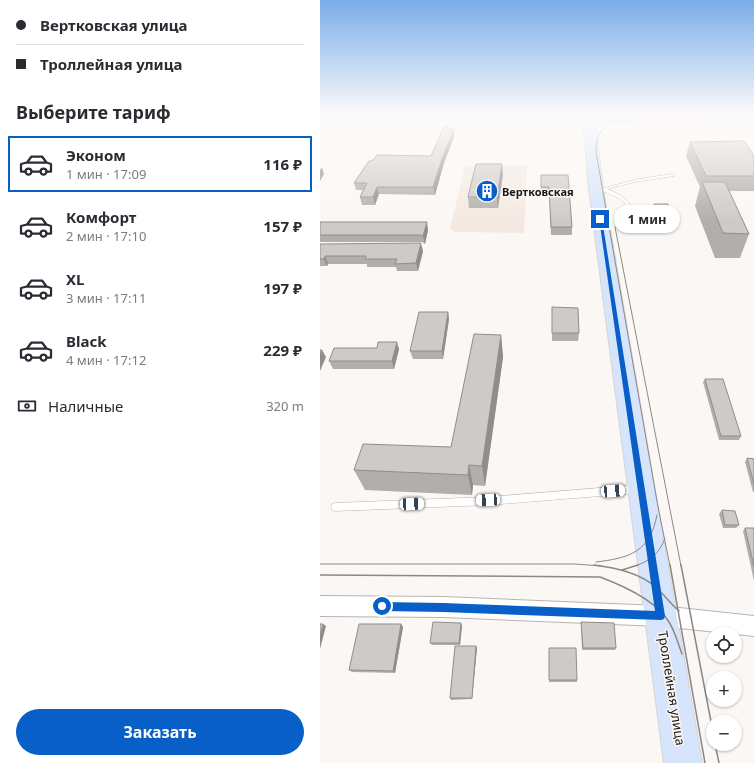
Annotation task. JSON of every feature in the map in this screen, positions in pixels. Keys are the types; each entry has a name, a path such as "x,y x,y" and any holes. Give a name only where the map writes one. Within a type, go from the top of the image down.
{"main road":[{"name":"Троллейная улица","path":"591,151 599,189 641,489 683,763"}],"street":[{"path":"320,606 443,607 661,616 754,626"}],"lane":[{"path":"599,189 634,180 672,174"},
{"path":"599,189 619,197 631,205 638,222"},
{"path":"335,507 488,500 641,489"}],"shaded area":[{"path":"527,165 524,233 455,232 450,229 465,166"}],"building":[{"path":"433,151 445,151 433,187 377,187 373,197 360,197 367,183 354,183 369,161 372,161 377,155 431,156"},
{"path":"694,151 751,151 754,157 754,176 706,176"},
{"name":"Вертковская","path":"476,164 502,164 497,197 468,197"},
{"path":"541,175 568,175 572,227 551,227 549,187 541,187"},
{"path":"702,182 725,182 749,234 723,233"},
{"path":"654,204 668,204 674,222 660,222"},
{"path":"320,222 427,222 423,236 320,235"},
{"path":"421,243 416,263 395,264 397,259 365,259 366,256 325,256 324,259 320,259 320,244"},
{"path":"552,307 578,308 579,333 552,333"},
{"path":"419,312 448,312 442,351 410,351"},
{"path":"474,334 501,335 482,466 469,465 468,475 354,470 363,444 451,447"},
{"path":"378,342 397,342 392,361 329,361 334,348 377,348"},
{"path":"705,379 723,379 741,436 721,436"},
{"path":"747,458 754,459 754,484"},
{"path":"722,510 735,511 739,525 725,525"},
{"path":"745,528 754,528 754,566"},
{"path":"433,622 461,623 459,643 430,643"},
{"path":"581,622 614,623 616,648 583,648"},
{"path":"320,624 323,624 320,636"},
{"path":"359,624 401,624 393,671 349,670"},
{"path":"455,646 476,646 472,698 450,698"},
{"path":"549,648 576,648 577,680 549,680"}],"tram line":[{"path":"596,151 665,539"},
{"path":"615,227 681,566"},
{"path":"596,562 619,558 637,551 644,545 649,537 654,527 657,515"},
{"path":"636,566 654,556 665,539"},
{"path":"665,539 670,566"},
{"path":"320,564 574,564 598,566"},
{"path":"594,565 598,566"},
{"path":"670,565 678,610"},
{"path":"681,565 710,715"},
{"path":"598,566 628,572 643,578 657,588 678,610"},
{"path":"622,570 636,566"},
{"path":"320,575 600,577 629,589 648,600 656,607 663,614 675,633 682,654"},
{"path":"678,610 705,763"},
{"path":"716,751 719,763"}],"place":[{"name":"Вертковская","path":"487,191"}],"route":[{"path":"382,606 661,616 600,219"}]}
